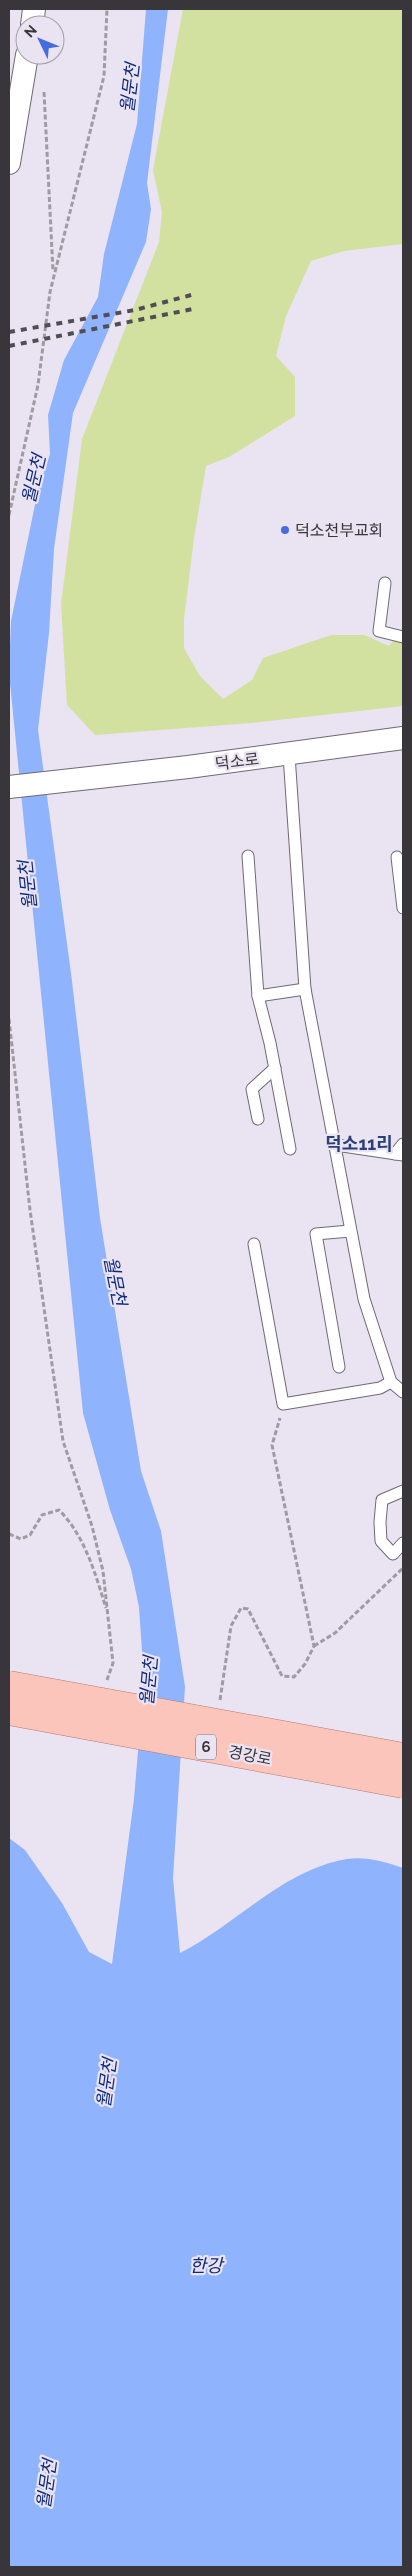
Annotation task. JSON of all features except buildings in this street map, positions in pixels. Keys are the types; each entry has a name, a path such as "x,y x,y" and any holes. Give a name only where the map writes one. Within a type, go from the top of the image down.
{"main road":[{"name":"경강로","path":"9,1685 403,1758"},
{"name":"경강로","path":"9,1711 403,1784"}],"street":[{"path":"9,163 25,65"},
{"name":"덕소로","path":"9,787 289,755 403,738"}],"lane":[{"path":"385,583 379,631 403,637"},
{"path":"289,755 305,989 364,1299 391,1382 403,1392"},
{"path":"248,856 258,996 275,1068 290,1149"},
{"path":"397,857 403,908"},
{"path":"258,996 305,989"},
{"path":"258,1119 252,1088 275,1068"},
{"path":"336,1145 399,1154 403,1144"},
{"path":"339,1367 316,1234 350,1231"},
{"path":"254,1244 284,1404 380,1388 391,1382"},
{"path":"403,1492 382,1500 380,1522 381,1541 393,1554 403,1543"}],"path":[{"path":"9,515 38,385 54,276 104,76 107,9"},
{"path":"43,84 54,276"},
{"path":"9,1019 30,1210 63,1441 92,1526 103,1570 113,1663 107,1682"},
{"path":"284,1404 272,1445 302,1596 314,1646"},
{"path":"9,1534 21,1539 30,1535 42,1515 59,1510 71,1522 89,1558 109,1616"},
{"path":"219,1708 231,1626 241,1608 248,1609 282,1676 294,1677 306,1664 314,1646 335,1633 403,1568"}],"green space":[{"path":"183,9 403,9 403,244 344,251 311,261 286,316 276,356 295,377 295,416 229,457 206,466 194,538 184,619 184,648 200,676 223,699 252,680 263,658 331,635 364,635 389,646 403,628 403,706 251,723 95,735 67,705 61,604 82,439 159,242 162,212 153,170"}],"water":[{"name":"한강","path":"146,9 168,9 147,183 151,209 146,242 73,413 54,549 49,633 38,730 71,973 100,1218 141,1471 161,1531 185,1687 173,1878 180,1953 221,1928 280,1886 301,1874 323,1865 347,1859 361,1858 403,1868 403,2567 9,2567 9,1838 25,1850 62,1903 89,1952 112,1964 134,1799 144,1680 139,1607 131,1569 110,1510 83,1413 9,673 11,621 38,490 50,454 48,415 64,360 98,297 104,254 137,124"}],"railway":[{"path":"9,332 135,310 195,294"},
{"path":"9,346 193,309"}],"place":[{"name":"덕소천부교회","path":"285,530"}],"district":[{"name":"덕소11리","path":"359,1144"}],"water label":[{"name":"월문천","path":"130,88"},
{"name":"월문천","path":"34,479"},
{"name":"월문천","path":"28,885"},
{"name":"월문천","path":"115,1281"},
{"name":"월문천","path":"149,1681"},
{"name":"월문천","path":"107,2083"},
{"name":"월문천","path":"47,2484"}]}
